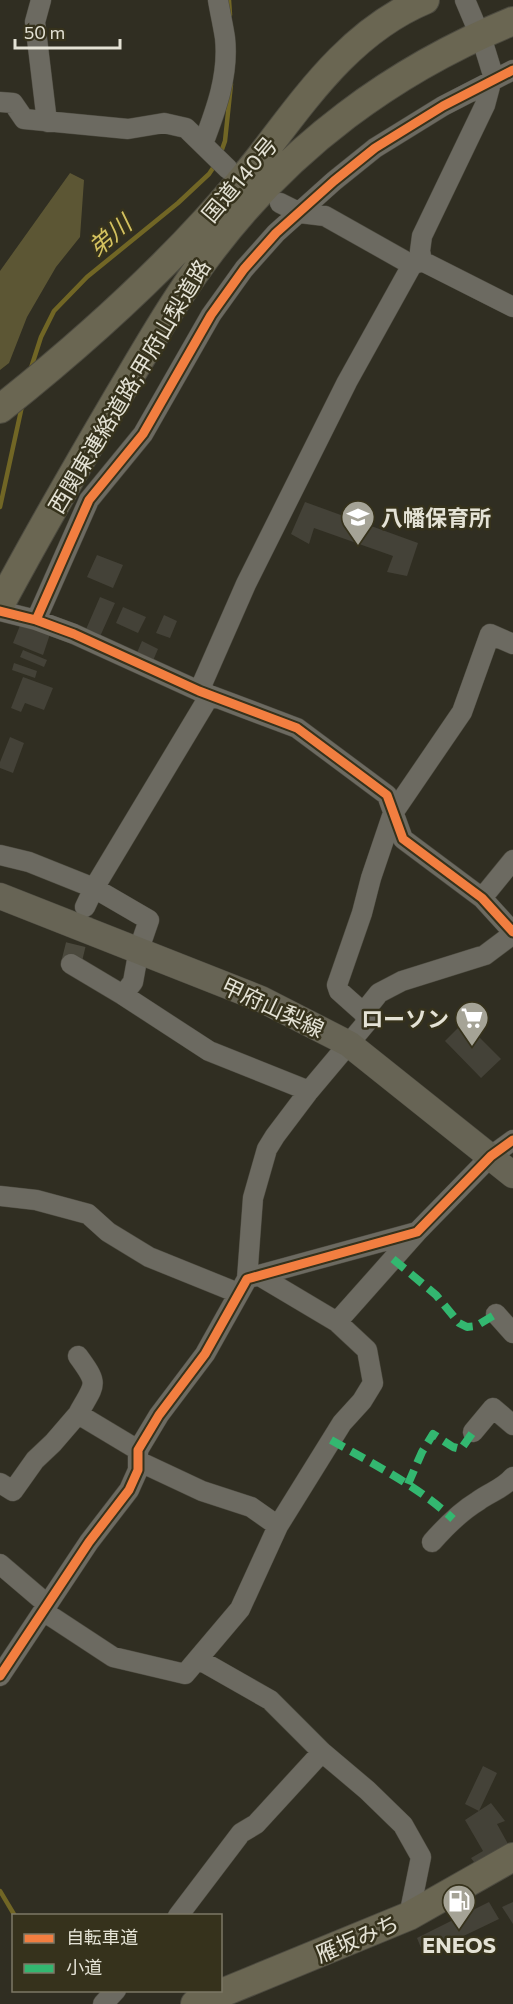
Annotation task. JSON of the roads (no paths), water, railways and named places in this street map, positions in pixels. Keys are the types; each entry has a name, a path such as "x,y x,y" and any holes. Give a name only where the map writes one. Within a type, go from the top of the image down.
{"highway":[{"name":"国道140号","path":"0,410 65,358 142,287 207,219 258,159 322,76 366,36 390,19 425,0"},
{"name":"西関東連絡道路;甲府山梨道路","path":"6,593 81,458 179,296 246,207 326,130 376,93 432,59 513,21"},
{"name":"雁坂みち","path":"195,2004 410,1916 513,1857"}],"main road":[{"name":"甲府山梨線","path":"0,896 261,999 349,1044 513,1174"}],"street":[{"path":"41,0 35,22 47,122"},
{"path":"205,146 218,104 224,72 225,39 218,0"},
{"path":"465,0 476,26"},
{"path":"85,907 205,693 246,584 347,382 417,263 422,236 485,105 492,81 490,62 484,46"},
{"path":"36,620 89,501 143,434 211,315 244,269 276,234 334,181 399,132 443,106 513,70"},
{"path":"0,102 14,103 24,119 128,129 164,123 186,128 228,169"},
{"path":"280,203 300,213 325,216 417,263 513,307"},
{"path":"0,611 36,620 74,634 205,693 297,728 387,795 403,839 482,898 513,933 485,955 402,981 379,993 363,1013"},
{"path":"0,1676 89,1542 129,1490 138,1470 138,1455 159,1415 205,1354 247,1282 253,1198 267,1149 309,1091 367,1022 367,1016 339,991 337,985 393,813 462,712 490,634 513,644"},
{"path":"0,855 29,862 94,888 149,920 139,949 133,982 123,995"},
{"path":"482,898 513,860"},
{"path":"71,964 209,1051 309,1091"},
{"path":"337,1322 417,1232 491,1156 513,1140"},
{"path":"0,1196 36,1200 88,1214 108,1232 148,1257 247,1282 337,1322 367,1350 373,1383 362,1401 342,1423 278,1526 240,1609 185,1674 113,1658 45,1608 0,1564"},
{"path":"247,1282 417,1232"},
{"path":"496,1314 513,1333"},
{"path":"0,1483 13,1491 35,1460 78,1414 94,1386 93,1375 78,1356"},
{"path":"473,1432 493,1408 513,1425"},
{"path":"78,1414 138,1455 202,1491 251,1507 278,1526"},
{"path":"432,1542 453,1519 479,1499 506,1486 513,1477"},
{"path":"198,1659 270,1700 322,1752 367,1790 403,1825 421,1857 410,1916"},
{"path":"180,1914 241,1833 256,1824 322,1752"},
{"path":"102,2004 114,1992"}],"waterway":[{"name":"弟川","path":"229,0 230,15"},
{"name":"弟川","path":"220,155 225,141 231,84"},
{"name":"弟川","path":"31,368 41,337 54,311 87,277 178,203 209,174 215,165"},
{"name":"弟川","path":"0,507 22,406"},
{"name":"弟川","path":"0,1891 14,1914"}],"tunnel":[{"path":"71,964 83,915"}],"place":[{"name":"八幡保育所","path":"358,546"},
{"name":"ローソン","path":"472,1047"},
{"name":"ENEOS","path":"459,1930"}]}
